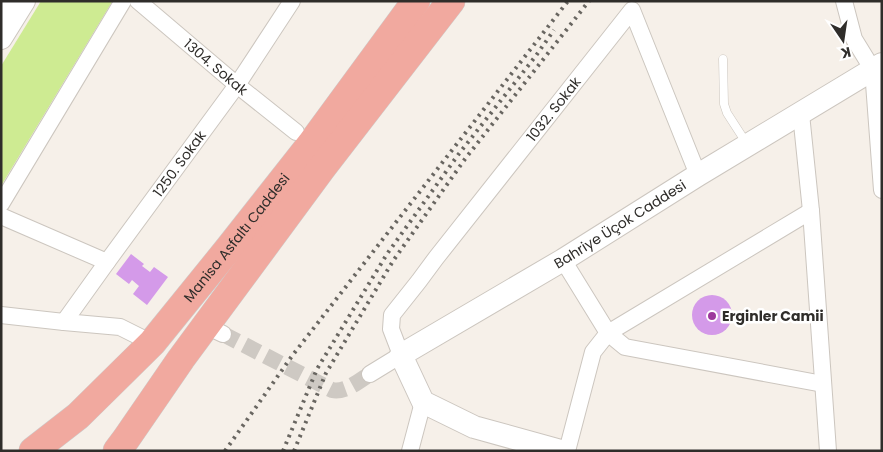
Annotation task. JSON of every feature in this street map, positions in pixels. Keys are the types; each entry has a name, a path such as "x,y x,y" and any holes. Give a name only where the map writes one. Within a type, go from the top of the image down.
{"highway":[{"name":"Manisa Asfaltı Caddesi","path":"33,451 78,416 152,343 311,144 416,1"},
{"name":"Manisa Asfaltı Caddesi","path":"117,451 181,358 214,330 322,168 451,1"}],"street":[{"path":"1,7 5,1"},
{"path":"1,38 24,1"},
{"path":"1,204 123,1"},
{"name":"1304. Sokak","path":"138,1 296,132"},
{"name":"1250. Sokak","path":"64,322 237,85 292,1"},
{"path":"844,1 854,39 877,67 882,190"},
{"name":"1032. Sokak","path":"401,355 391,329 392,315 632,10 698,175"},
{"name":"Bahriye Üçok Caddesi","path":"401,355 563,260 698,175 877,67"},
{"path":"801,114 811,211 828,451"},
{"path":"567,451 593,352 608,333 811,211"},
{"path":"1,216 107,262"},
{"path":"563,260 608,333 625,347 823,384"},
{"path":"1,315 120,327 152,343"},
{"path":"370,374 401,355 423,402 474,427 561,451"},
{"path":"410,451 423,402"}],"lane":[{"path":"722,59 724,104 727,114 748,145"}],"green space":[{"path":"41,1 112,2 1,186 1,66"}],"building":[{"path":"131,254 144,264 142,266 150,272 154,267 168,277 147,305 133,294 139,286 132,280 129,284 116,274"},
{"name":"Erginler Camii","path":"716,295 723,298 729,304 732,315 731,323 723,332 716,335 708,335 701,332 693,323 692,311 695,304 704,296"}],"tunnel":[{"path":"223,334 332,390 347,388 370,374"}],"railway":[{"path":"225,451 292,356 568,1"},
{"path":"294,451 326,373 393,261 465,159 589,1"},
{"path":"283,451 317,369 387,254 458,155 554,30"}],"place":[{"name":"Erginler Camii","path":"712,316"}]}
